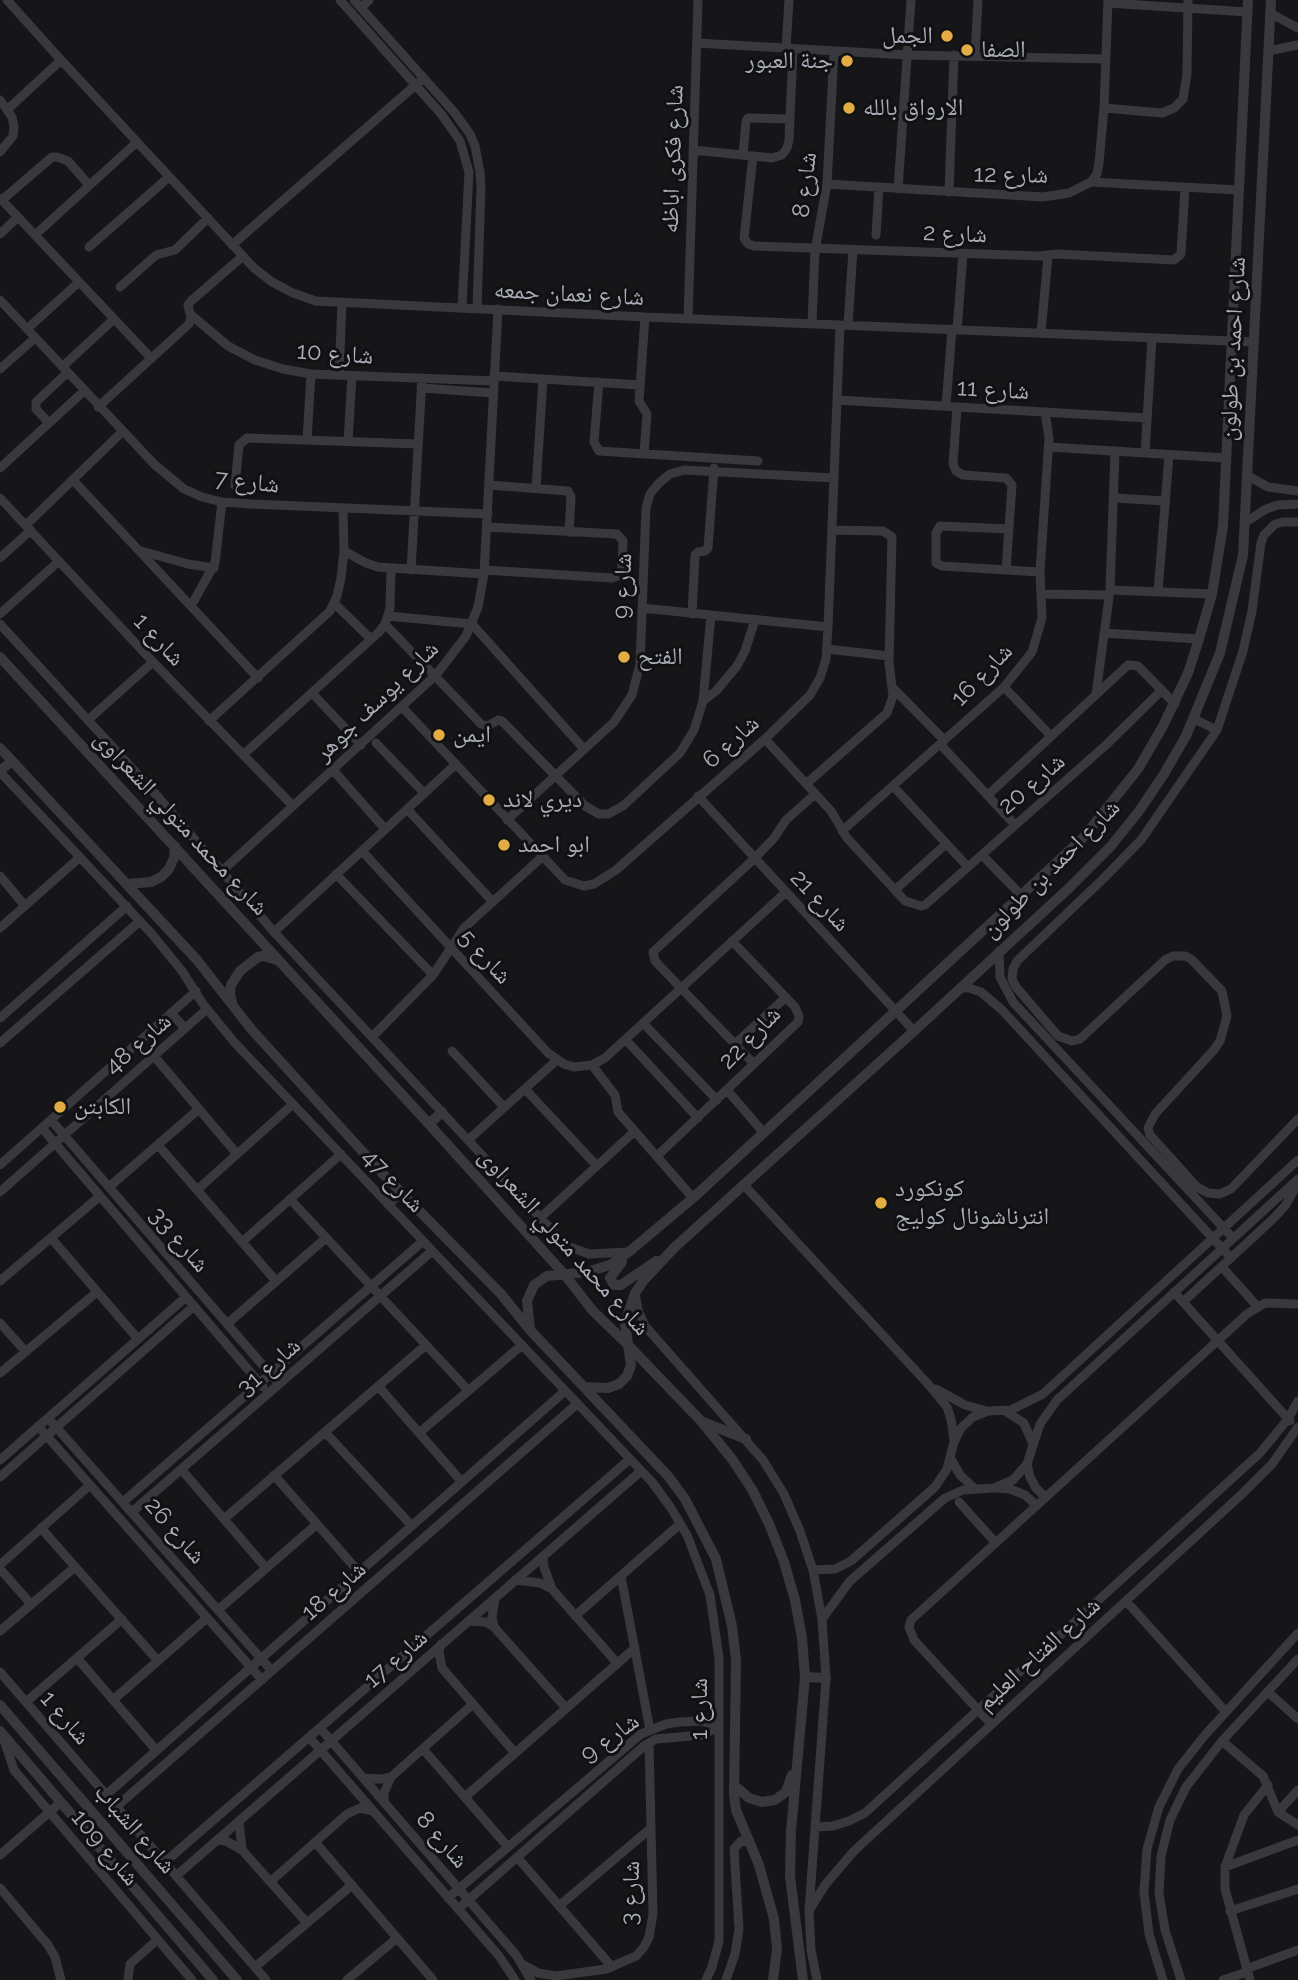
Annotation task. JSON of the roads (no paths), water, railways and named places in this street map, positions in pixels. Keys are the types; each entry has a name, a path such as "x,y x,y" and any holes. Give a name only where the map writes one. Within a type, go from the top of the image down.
{"street":[{"name":"شارع نعمان جمعه","path":"7,0 243,256 272,282 316,301 1254,342"},
{"path":"340,0 419,82 463,122 475,146 481,187 477,308"},
{"path":"369,0 356,2 453,127 466,156 469,188 462,307"},
{"name":"شارع فكرى اباظه","path":"688,319 698,0"},
{"path":"693,150 772,158 782,155 787,148 790,119 789,0"},
{"path":"898,189 911,0"},
{"path":"975,55 978,0"},
{"name":"شارع احمد بن طولون","path":"530,1331 527,1309 529,1293 540,1280 547,1276 599,1269 630,1251 693,1198 1082,839 1138,769 1175,704 1212,594 1223,526 1248,0"},
{"name":"شارع احمد بن طولون","path":"584,1387 608,1388 619,1384 627,1376 631,1365 625,1323 635,1293 675,1247 914,1031 1111,846 1164,774 1194,719 1220,653 1243,555 1271,0"},
{"path":"1091,182 1097,174 1099,163 1108,1 1188,4 1248,12"},
{"path":"1104,108 1162,113 1174,108 1183,99 1187,74 1188,4"},
{"path":"1270,13 1298,28"},
{"path":"696,43 907,55 1106,58"},
{"path":"1268,51 1298,45"},
{"name":"شارع 8","path":"812,323 815,250 827,184 834,51"},
{"path":"949,192 954,55"},
{"path":"8,109 61,60"},
{"path":"232,244 419,82"},
{"path":"0,100 12,117 13,136 0,152"},
{"path":"748,156 748,118 790,119"},
{"path":"35,235 137,142"},
{"name":"شارع 2","path":"748,156 744,238 748,244 815,250 1048,256 1057,254 1174,260 1181,254 1185,188"},
{"path":"89,185 68,161 52,158 1,199 151,358"},
{"path":"89,247 169,177"},
{"path":"1091,182 1238,190"},
{"name":"شارع 12","path":"827,184 1043,197 1069,193 1091,182"},
{"path":"876,235 880,187"},
{"path":"0,234 18,217"},
{"path":"120,287 156,255 175,250 208,218"},
{"name":"شارع 6","path":"402,706 565,880 584,886 594,884 616,870 765,739 815,687 824,669 837,400 853,250"},
{"path":"946,406 963,254"},
{"path":"98,407 189,324 188,307 191,301 243,256"},
{"path":"1041,333 1048,256"},
{"path":"27,329 79,282"},
{"name":"شارع 7","path":"0,300 98,407 168,478 202,497 222,502 488,514"},
{"path":"339,375 342,303"},
{"name":"شارع يوسف جوهر","path":"222,871 436,676 455,653 472,624 484,572 498,309"},
{"name":"شارع 10","path":"190,314 216,337 241,353 268,365 311,374 422,383 543,379 640,385"},
{"path":"644,454 647,417 640,403 640,385 645,317"},
{"path":"49,423 36,409 36,402 114,319"},
{"path":"0,369 35,338"},
{"path":"1145,453 1152,338"},
{"path":"307,440 311,374"},
{"path":"348,441 352,376"},
{"path":"536,488 543,379"},
{"path":"599,382 595,447 602,452 758,461"},
{"path":"411,569 422,383 493,393"},
{"path":"0,468 84,391"},
{"name":"شارع 11","path":"837,400 1147,418"},
{"path":"957,407 954,468 963,475 1009,480 1012,485 1006,570"},
{"name":"شارع 16","path":"842,831 1004,687 1026,662 1037,641 1042,618 1040,572 1049,447 1045,412"},
{"path":"0,558 122,432"},
{"path":"235,486 239,445 243,439 418,444"},
{"path":"1049,447 1226,458"},
{"path":"1096,694 1109,593 1115,451"},
{"path":"1158,592 1169,455"},
{"path":"692,614 695,555 708,548 715,458"},
{"name":"شارع 9","path":"507,820 614,722 632,695 638,674 646,508 650,494 659,483 677,472 714,471 834,478"},
{"path":"1248,476 1279,490 1298,491"},
{"path":"73,480 258,678"},
{"path":"489,485 566,490 571,497 569,532"},
{"path":"1278,505 1276,497 1279,490"},
{"path":"1114,498 1166,501"},
{"name":"شارع 1","path":"1,501 29,527 153,662 293,806"},
{"path":"191,606 214,568 222,502"},
{"path":"1246,522 1256,514 1278,505 1298,504"},
{"path":"209,721 325,617 334,603 340,587 344,551 343,508"},
{"path":"1298,522 1275,524 1261,543 1252,611 1243,651 1217,730 1141,840 1017,961 1012,979 1058,1036 1072,1041 1080,1039 1165,960 1173,956 1185,956 1191,960 1222,991 1227,1016 1220,1041 1155,1114 1148,1128 1150,1135 1197,1187 1208,1193 1220,1194 1231,1189 1298,1119"},
{"path":"1009,529 942,525 937,530 935,560 940,566 1040,572"},
{"path":"344,551 366,563 391,568 612,578 618,576 622,569 623,541 619,535 487,527"},
{"path":"806,784 887,713 893,696 889,656 892,537 883,531 832,530"},
{"path":"139,550 188,564 214,568"},
{"path":"2,608 60,561"},
{"path":"243,755 371,639 387,620 391,568"},
{"path":"1041,594 1212,594"},
{"path":"334,603 371,639"},
{"path":"642,608 828,627"},
{"path":"387,620 483,725 491,726 498,720 504,722 555,776 592,811 600,814 616,811 680,753 694,730 703,701 711,615"},
{"path":"387,620 472,624 584,749"},
{"path":"703,701 722,685 737,666 755,620"},
{"path":"0,624 152,790 274,932 562,1240 579,1251 600,1254 630,1251"},
{"path":"1104,634 1199,639"},
{"path":"827,649 889,656"},
{"name":"شارع محمد متولي الشعراوى","path":"0,657 429,1124 564,1274 593,1311 701,1421 732,1458 753,1491 784,1562 802,1638 805,1677 790,1876 803,1980"},
{"path":"88,720 153,662"},
{"path":"988,795 1126,666 1138,666 1175,704"},
{"path":"892,687 1015,825"},
{"path":"1004,687 1051,736"},
{"name":"شارع 20","path":"895,890 908,903 926,905 1106,745 1162,691"},
{"path":"312,693 360,745"},
{"path":"1194,719 1217,730"},
{"path":"765,739 835,816 842,831 895,890 946,844"},
{"path":"376,743 424,793"},
{"path":"0,748 197,960 252,1030 401,1193 501,1294 530,1331 668,1476 695,1515 716,1559 733,1626 736,1660 736,1810 760,1865 775,1919 777,1949 773,1980"},
{"path":"0,772 12,761"},
{"path":"274,932 456,764"},
{"path":"333,770 385,829"},
{"name":"شارع 47","path":"0,772 127,906 182,971 207,1009 235,1043 630,1459"},
{"path":"893,786 968,867"},
{"path":"754,1065 655,961 654,950 755,858 786,820 815,794"},
{"name":"شارع 21","path":"698,796 914,1031"},
{"path":"407,809 493,902"},
{"path":"127,884 151,883 161,877 174,858 175,846"},
{"name":"شارع 5","path":"362,851 556,1060"},
{"path":"982,855 1022,897"},
{"path":"372,1037 433,975 464,928 542,857"},
{"path":"0,928 79,858"},
{"path":"336,874 433,975"},
{"path":"0,876 26,906"},
{"path":"467,1140 556,1060 574,1067 592,1065 605,1058 786,892"},
{"path":"0,1018 127,906"},
{"path":"0,1043 140,921"},
{"path":"108,925 121,938"},
{"name":"شارع 22","path":"657,1156 798,1022 798,1011 732,941"},
{"path":"999,951 1000,977 1013,1002 1233,1238"},
{"path":"233,1007 231,985 240,971 258,957 280,962"},
{"path":"960,988 981,992 1002,1010 1231,1258"},
{"name":"شارع 48","path":"0,1165 195,991"},
{"path":"735,1044 786,997"},
{"name":"شارع 48","path":"0,1192 207,1009"},
{"path":"171,1013 185,1028"},
{"path":"643,1023 717,1100"},
{"path":"625,1040 698,1118"},
{"path":"452,1051 504,1107"},
{"path":"153,1056 237,1154"},
{"path":"592,1065 613,1092 618,1112 693,1198"},
{"path":"525,1089 597,1166"},
{"path":"727,1090 764,1133"},
{"path":"197,1190 293,1104"},
{"path":"109,1188 199,1109"},
{"path":"429,1124 442,1112"},
{"name":"شارع 33","path":"51,1120 279,1384"},
{"name":"شارع 33","path":"42,1128 268,1393"},
{"path":"540,1218 635,1132"},
{"path":"158,1145 276,1281"},
{"path":"242,1242 341,1154"},
{"path":"928,1384 965,1405 988,1411 1005,1411 1026,1404 1043,1394 1298,1160"},
{"path":"994,1488 1013,1480 1027,1464 1044,1416 1057,1400 1298,1181"},
{"path":"1183,1302 1273,1219 1285,1206 1298,1181"},
{"path":"744,1185 928,1384 947,1408 954,1443"},
{"path":"388,1204 401,1193"},
{"path":"0,1281 100,1196"},
{"path":"290,1199 468,1390"},
{"path":"51,1238 138,1339"},
{"path":"227,1324 326,1238"},
{"name":"شارع 31","path":"123,1502 424,1241"},
{"path":"630,1251 610,1278 614,1285 621,1285 675,1247"},
{"name":"شارع 31","path":"132,1512 432,1251"},
{"path":"1222,1267 1257,1306"},
{"path":"0,1373 97,1292"},
{"path":"1174,1292 1297,1428"},
{"path":"635,1293 645,1326 763,1460 784,1494 813,1570 822,1619 826,1678 809,1910 811,1950 817,1980"},
{"path":"0,1460 186,1297"},
{"path":"991,1724 914,1640 909,1627 915,1615 1257,1306 1276,1302 1298,1304"},
{"path":"0,1477 194,1307"},
{"path":"0,1323 26,1352"},
{"path":"223,1519 426,1345"},
{"path":"419,1433 522,1345"},
{"path":"378,1386 462,1482"},
{"name":"شارع 18","path":"106,1795 565,1391"},
{"name":"شارع الفتاح العليم","path":"815,1827 833,1826 865,1813 1261,1453 1289,1419 1298,1401"},
{"name":"شارع 18","path":"117,1807 577,1404"},
{"path":"813,1570 835,1569 852,1561 928,1495 942,1478 961,1428 973,1417 988,1411"},
{"path":"1005,1411 1024,1423 1033,1444"},
{"name":"شارع 26","path":"48,1418 272,1671"},
{"path":"701,1421 746,1439"},
{"name":"شارع 26","path":"38,1426 262,1680"},
{"name":"شارع الفتاح العليم","path":"809,1910 838,1867 1242,1494 1272,1464 1297,1428"},
{"path":"325,1432 412,1526"},
{"name":"شارع 1","path":"630,1459 671,1508 680,1524 700,1564 716,1626 719,1658 719,1941 706,1980"},
{"name":"شارع 17","path":"165,1862 630,1459"},
{"path":"951,1459 960,1475 974,1488"},
{"path":"1027,1464 1030,1477 1045,1497"},
{"path":"181,1469 266,1568"},
{"name":"شارع 17","path":"176,1875 641,1471"},
{"path":"274,1475 359,1572"},
{"path":"31,1604 0,1567 90,1485"},
{"path":"822,1619 850,1581 936,1504 954,1493 974,1488 1010,1489 1025,1495 1037,1505"},
{"path":"959,1502 995,1542"},
{"path":"218,1610 317,1524"},
{"path":"575,1616 680,1524"},
{"path":"41,1528 158,1661"},
{"path":"543,1556 552,1589 617,1663"},
{"path":"0,1631 75,1567"},
{"path":"621,1576 650,1730"},
{"path":"515,1580 528,1581 552,1589"},
{"path":"494,1627 492,1607 495,1598"},
{"path":"1126,1601 1226,1712"},
{"path":"113,1700 207,1618"},
{"path":"26,1702 122,1619"},
{"path":"468,1621 486,1622 494,1627 566,1708"},
{"path":"1163,1980 1149,1934 1145,1902 1147,1849 1159,1807 1178,1769 1298,1633"},
{"path":"441,1644 439,1652 442,1668 515,1753"},
{"path":"465,1797 635,1648"},
{"path":"77,1658 156,1750"},
{"path":"1181,1980 1165,1930 1159,1893 1161,1856 1170,1820 1186,1787 1222,1741 1298,1659"},
{"path":"419,1664 442,1668"},
{"name":"شارع 1","path":"0,1672 266,1980"},
{"path":"805,1677 826,1678"},
{"path":"1268,1692 1298,1719"},
{"path":"384,1801 391,1777 472,1704"},
{"name":"شارع الشباب","path":"0,1705 237,1980"},
{"name":"شارع 9","path":"448,1898 627,1745 650,1730 666,1724 702,1721 719,1727"},
{"name":"شارع 9","path":"458,1909 649,1743 668,1736 702,1735 719,1727"},
{"name":"شارع 8","path":"320,1728 516,1955 531,1980"},
{"name":"شارع الشباب","path":"1,1732 213,1980"},
{"name":"شارع 109","path":"1,1732 14,1770 192,1980"},
{"name":"شارع 8","path":"309,1737 499,1956 515,1980"},
{"path":"1222,1741 1263,1776 1278,1812 1298,1825"},
{"name":"شارع 3","path":"522,1964 553,1978 612,1967 635,1956 649,1937 653,1914 649,1743"},
{"path":"422,1749 508,1846"},
{"path":"734,1786 749,1798 762,1802 775,1800 786,1792 798,1758"},
{"path":"925,1759 937,1773"},
{"path":"42,1780 54,1768"},
{"path":"363,1778 391,1777"},
{"path":"1248,1974 1225,1889 1225,1867 1244,1815 1268,1785"},
{"path":"347,1814 354,1796 353,1787"},
{"path":"1278,1812 1298,1790"},
{"path":"0,1855 61,1802"},
{"path":"270,1882 347,1814 360,1808 373,1811"},
{"path":"239,1821 242,1850"},
{"path":"559,1906 651,1828"},
{"path":"217,1840 226,1841 242,1850 307,1923"},
{"path":"1225,1867 1298,1840"},
{"path":"726,1980 735,1954 739,1929 734,1849 741,1841 751,1845"},
{"path":"315,1842 433,1980"},
{"path":"517,1857 612,1967"},
{"path":"255,1967 352,1885"},
{"path":"0,1888 48,1945 55,1957 61,1980"},
{"path":"1230,1911 1298,1889"},
{"path":"347,1980 397,1938"},
{"path":"128,1980 130,1964 157,1940"},
{"path":"1223,1980 1248,1974 1298,1950"}],"place":[{"name":"الجمل","path":"947,36"},
{"name":"الصفا","path":"967,50"},
{"name":"جنة العبور","path":"847,61"},
{"name":"الارواق بالله","path":"849,108"},
{"name":"الفتح","path":"624,657"},
{"name":"ايمن","path":"439,735"},
{"name":"ديري لاند","path":"489,800"},
{"name":"ابو احمد","path":"504,845"},
{"name":"الكابتن","path":"60,1107"},
{"name":"كونكورد انترناشونال كوليج","path":"881,1203"}]}
